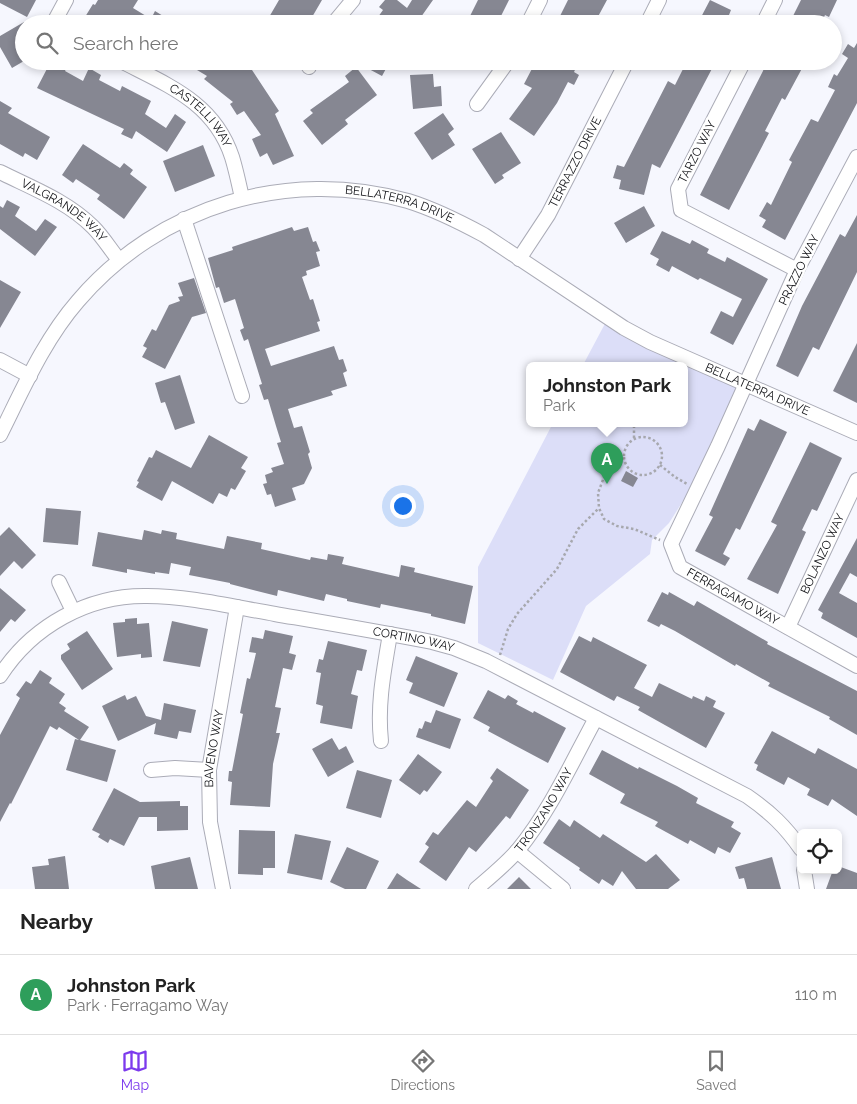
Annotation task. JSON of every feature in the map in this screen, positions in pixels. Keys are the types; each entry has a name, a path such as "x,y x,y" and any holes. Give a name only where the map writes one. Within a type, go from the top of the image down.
{"street":[{"path":"58,15 66,0"},
{"path":"340,15 353,0"},
{"path":"532,15 540,0"},
{"path":"652,15 659,0"},
{"path":"766,15 770,2"},
{"name":"CASTELLI WAY","path":"138,70 180,92 197,104 212,119 223,136 231,156 242,198"},
{"path":"477,104 502,70"},
{"name":"TERRAZZO DRIVE","path":"519,258 548,215 622,70"},
{"name":"TARZO WAY","path":"739,70 678,189 681,210 797,270"},
{"name":"PRAZZO WAY","path":"745,384 797,270 857,157"},
{"name":"VALGRANDE WAY","path":"0,172 61,202 74,211 92,227 118,260"},
{"name":"BELLATERRA DRIVE","path":"0,435 49,340 62,320 92,284 118,260 157,234 209,208 242,198 277,191 313,189 337,189 373,193 408,201 455,220 484,235 624,328 650,342 857,432"},
{"path":"184,219 242,396"},
{"path":"0,360 30,376"},
{"path":"671,544 718,446 745,384"},
{"name":"BOLANZO WAY","path":"788,627 857,480"},
{"name":"FERRAGAMO WAY","path":"671,544 680,567 857,666"},
{"path":"59,582 73,611"},
{"name":"CORTINO WAY","path":"0,676 23,647 36,635 73,611 114,598 148,596 238,607 432,642 454,648 497,666 747,796 774,816 797,843"},
{"name":"BAVENO WAY","path":"223,889 210,822 209,770 238,607"},
{"path":"381,741 379,720 380,698 390,634"},
{"name":"TRONZANO WAY","path":"476,889 517,851 558,788 596,718"},
{"path":"151,770 175,768 209,770"},
{"path":"517,851 563,889"},
{"path":"805,874 807,889"}],"path":[{"path":"634,427 634,438 626,448 623,458 604,476 598,493 599,508 604,520 617,526 634,529 671,544"},
{"path":"623,458 632,471 642,475 653,472 660,465 662,450 655,441 644,437 634,438"},
{"path":"660,465 674,477 696,489"},
{"path":"497,666 508,629 517,614 557,569 578,529 599,508"}],"shaded area":[{"path":"608,318 745,384 718,446 669,523 652,540 650,554 586,606 553,680 478,643 478,567 551,427 688,427 688,362 585,362"}],"building":[{"path":"0,0 36,0 28,15 23,15 0,3"},
{"path":"98,0 138,0 133,8 144,15 86,15 93,4 95,5"},
{"path":"279,0 322,0 313,15 270,15"},
{"path":"385,0 397,0 407,8 412,0 433,0 422,15 379,15 383,10 379,7"},
{"path":"478,0 509,0 502,15 470,15"},
{"path":"568,0 607,0 599,15 560,15"},
{"path":"710,0 731,10 729,15 702,15"},
{"path":"801,0 837,0 830,15 794,15"},
{"path":"155,11 161,15 153,15"},
{"path":"15,27 15,66 12,68 0,47 0,36"},
{"path":"857,43 857,103 785,240 762,227 766,220 759,216 767,202 771,205 792,162 789,160 811,119 818,122 835,90 828,87 834,74 837,76 848,58 842,54 848,44 854,48"},
{"path":"46,70 66,70 83,81 88,70 92,70 101,75 99,80 120,91 122,86 151,101 145,114 166,128 175,114 186,122 167,152 136,131 132,139 121,134 124,129 37,88"},
{"path":"197,70 252,70 279,111 275,114 294,156 273,165 267,153 260,157 252,139 261,135 244,111 237,115 230,104 233,102 204,79 207,76"},
{"path":"352,70 358,70 377,95 345,120 348,124 322,145 303,121 313,113 310,110 349,82 345,76"},
{"path":"371,70 385,70 382,76"},
{"path":"531,70 575,70 574,72 579,75 574,85 568,82 557,103 534,136 509,119 532,88 524,84"},
{"path":"682,70 711,70 660,168 652,164 644,195 619,189 621,180 613,178 617,165 624,167 668,81 675,85"},
{"path":"763,70 801,70 785,100 782,98 765,131 769,133 729,210 700,195"},
{"path":"433,74 434,87 441,86 442,106 413,109 410,75"},
{"path":"0,101 12,108 8,113 50,137 37,160 25,153 23,157 0,144"},
{"path":"443,113 454,129 448,134 455,145 432,160 414,133"},
{"path":"501,132 521,163 502,175 504,178 495,184 472,149"},
{"path":"83,144 120,168 124,163 133,170 130,174 147,187 124,219 97,199 100,195 76,179 73,183 62,175"},
{"path":"203,145 215,176 175,192 163,161"},
{"path":"7,200 20,207 15,216 36,231 45,219 57,227 35,256 0,229 0,206 3,208"},
{"path":"644,206 655,226 626,243 614,223"},
{"path":"857,215 857,272 819,350 813,347 798,377 776,366 802,306 840,234 845,237"},
{"path":"292,227 294,231 308,227 313,242 316,241 320,251 316,252 320,266 306,271 307,275 302,277 310,300 313,299 320,321 317,322 320,331 265,349 271,366 334,346 339,360 343,359 347,371 343,373 347,386 331,391 333,395 288,409 294,428 302,426 310,452 308,454 312,468 304,484 292,488 296,500 275,507 271,494 267,495 263,484 267,483 265,475 273,472 271,468 284,464 277,443 281,442 268,399 264,400 259,385 262,384 248,339 244,341 240,330 244,328 235,299 224,303 219,287 216,288 208,258 233,250 232,247"},
{"path":"662,231 690,244 692,240 709,249 707,253 725,262 727,257 768,279 733,345 710,333 721,311 733,317 742,299 700,278 698,280 672,266 669,272 656,265 659,259 650,254"},
{"path":"194,278 206,313 192,317 165,369 142,357 147,348 143,346 152,329 156,331 169,305 180,301 178,297 183,296 178,283"},
{"path":"0,280 21,292 0,328"},
{"path":"857,343 857,403 833,391"},
{"path":"180,375 195,423 175,430 165,402 161,403 155,383"},
{"path":"760,419 787,432 740,530 736,528 723,554 730,558 725,566 695,551 713,517 709,515 748,428 754,431"},
{"path":"209,435 248,457 241,468 246,471 235,490 231,488 227,497 219,493 213,504 172,481 162,501 136,487 149,457 152,458 156,450 191,468"},
{"path":"810,442 842,458 817,511 812,509 802,530 806,532 778,594 747,579 777,525 771,522"},
{"path":"626,471 638,478 633,487 621,481"},
{"path":"46,508 81,511 78,545 43,542"},
{"path":"9,527 36,555 22,569 14,561 0,576 0,536"},
{"path":"144,530 161,534 162,530 177,533 176,539 224,549 227,536 262,543 261,549 310,560 311,557 327,560 328,554 344,557 342,564 399,577 401,565 415,568 414,572 473,586 465,624 431,616 431,614 381,604 380,608 347,601 347,599 326,594 324,601 278,590 277,596 230,583 189,575 191,567 171,563 169,574 155,572 155,574 127,569 127,573 92,566 98,532 142,540"},
{"path":"857,538 857,577 850,573 839,593 857,603 857,638 821,618 823,613 818,610"},
{"path":"0,588 26,610 15,622 11,619 0,632"},
{"path":"662,592 668,595 669,592 694,606 697,601 768,642 767,644 857,691 857,735 829,719 830,717 768,686 770,683 736,664 735,666 661,624 659,627 647,621"},
{"path":"137,618 137,624 149,623 152,657 141,658 141,654 117,657 113,623"},
{"path":"172,621 208,629 200,667 163,661"},
{"path":"265,630 293,636 289,653 296,655 292,670 283,668 275,707 281,708 276,733 280,733 273,764 270,807 230,805 232,782 228,781 229,771 232,771 243,714 240,713 247,678 250,679 256,653 249,652 252,637 263,639"},
{"path":"87,631 113,669 82,690 61,659 61,655 70,649 67,644"},
{"path":"579,636 591,642 593,637 647,665 634,688 652,697 659,683 692,699 693,696 704,701 706,696 716,701 713,707 725,713 706,748 638,710 640,707 617,696 614,701 560,672"},
{"path":"328,641 367,650 362,671 357,670 351,694 358,696 352,729 320,723 323,706 316,704 321,673 316,672 319,659 323,660"},
{"path":"416,656 458,673 444,707 409,693 413,683 406,680"},
{"path":"40,670 52,678 49,683 65,694 59,703 66,708 64,711 89,727 80,740 116,750 107,782 66,770 75,739 79,740 59,727 57,730 50,726 0,822 0,735 20,698 16,695 26,681 31,684"},
{"path":"488,690 505,699 508,695 518,701 516,704 566,728 548,763 488,731 490,727 473,718"},
{"path":"125,695 127,700 136,696 146,716 161,720 164,703 196,710 191,733 179,731 177,739 154,734 156,723 118,741 102,706"},
{"path":"436,710 461,719 450,749 416,737 419,728 422,729 425,721 431,723"},
{"path":"772,731 815,754 818,748 857,769 857,816 832,799 828,806 807,795 810,789 788,777 784,785 756,770 758,765 754,763"},
{"path":"332,738 339,750 346,746 354,762 328,777 312,749"},
{"path":"602,750 638,769 639,767 677,786 698,798 696,803 734,822 731,827 741,833 730,853 718,847 715,854 690,840 688,844 655,826 658,822 620,803 625,794 589,774"},
{"path":"418,754 442,772 427,792 424,790 420,795 399,780"},
{"path":"497,768 529,790 510,819 506,816 476,852 469,847 446,881 419,862 429,847 425,844 433,832 438,835 467,800 476,807 493,781 490,778"},
{"path":"357,770 392,780 381,818 346,808"},
{"path":"114,788 140,802 180,801 180,806 188,806 188,830 157,831 157,817 139,817 124,846 110,839 108,843 98,837 100,834 92,830"},
{"path":"559,819 570,827 574,820 600,838 603,834 646,862 656,854 680,880 668,889 636,889 622,871 613,886 602,879 599,884 579,870 580,868 543,843"},
{"path":"239,830 275,831 275,868 263,868 263,875 238,874"},
{"path":"295,834 331,841 322,880 287,873"},
{"path":"347,847 379,861 366,889 345,889 330,882"},
{"path":"65,856 69,889 35,889 32,867 49,865 48,859"},
{"path":"190,857 198,889 155,889 151,866"},
{"path":"772,857 781,889 747,889 744,878 739,879 735,867"},
{"path":"842,867 857,873 857,889 826,889 832,874 842,874"},
{"path":"397,873 407,880 421,889 387,889"},
{"path":"519,877 531,889 507,889"}],"place":[{"name":"Johnston Park","path":"607,484"}]}
